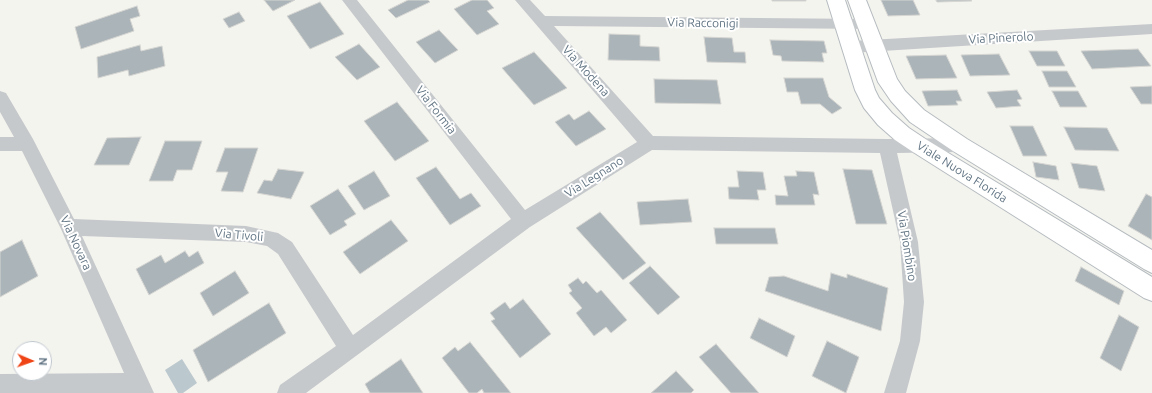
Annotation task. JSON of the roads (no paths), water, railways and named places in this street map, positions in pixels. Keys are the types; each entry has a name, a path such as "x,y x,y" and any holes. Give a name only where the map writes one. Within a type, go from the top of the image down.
{"street":[{"name":"Via Formia","path":"349,0 523,221"},
{"name":"Via Modena","path":"522,0 649,142"},
{"name":"Viale Nuova Florida","path":"836,0 862,83 871,103 890,124 920,146 1152,290"},
{"name":"Viale Nuova Florida","path":"857,0 888,82 898,96 917,116 960,145 1152,262"},
{"name":"Via Racconigi","path":"541,21 866,24"},
{"name":"Via Pinerolo","path":"851,47 1148,32"},
{"name":"Via Novara","path":"0,97 27,144 69,227 141,388"},
{"name":"Via Legnano","path":"288,393 523,221 649,142"},
{"path":"649,142 887,146 960,145"},
{"path":"0,144 27,144"},
{"name":"Via Piombino","path":"887,146 909,242 914,302 910,342 895,393"},
{"name":"Via Tivoli","path":"69,227 246,234 271,239 285,248 350,349"},
{"path":"0,385 141,388"}]}
